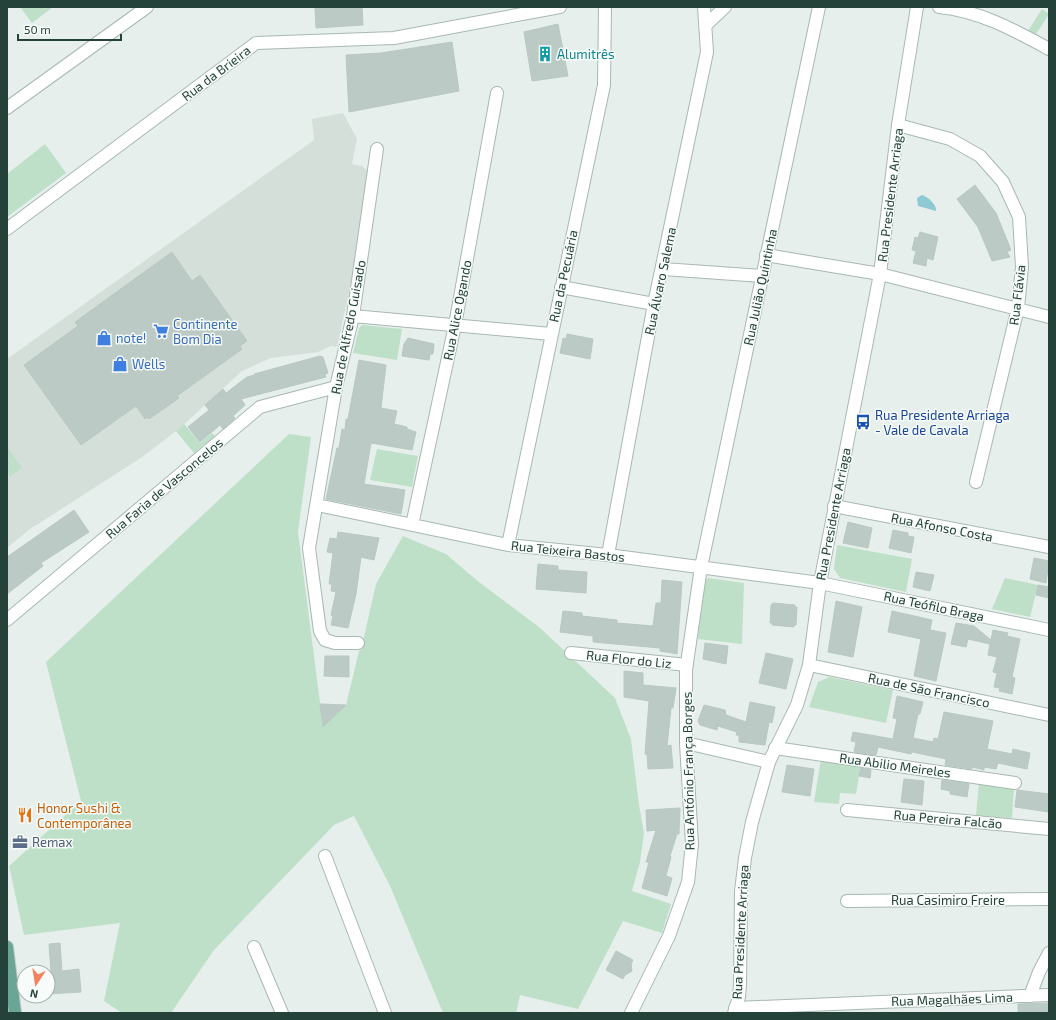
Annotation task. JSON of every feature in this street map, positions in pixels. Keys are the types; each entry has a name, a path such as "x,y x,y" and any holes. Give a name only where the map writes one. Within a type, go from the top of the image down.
{"main road":[{"path":"7,947 15,1013"}],"street":[{"path":"7,108 147,7"},
{"name":"Rua da Brieira","path":"7,229 256,43 394,38 560,7"},
{"name":"Rua da Pecuária","path":"508,545 604,85 605,7"},
{"name":"Rua Álvaro Salema","path":"608,555 654,304 663,269 707,52 704,7"},
{"path":"706,25 725,7"},
{"name":"Rua Julião Quintinha","path":"701,567 819,7"},
{"name":"Rua Presidente Arriaga","path":"734,1011 740,984 741,891 745,858 752,822 769,762 797,705 809,665 820,583 880,274 898,126 917,7"},
{"path":"939,7 950,8 997,21 1049,50"},
{"name":"Rua Alice Ogando","path":"412,526 455,325 497,93"},
{"name":"Rua Flávia","path":"898,126 950,139 980,156 1003,182 1019,217 1022,267 1018,308 976,482"},
{"name":"Rua de Alfredo Guisado","path":"317,505 336,387 353,316 377,149"},
{"path":"766,256 880,274 1049,317"},
{"path":"663,269 762,276"},
{"path":"561,287 654,304"},
{"path":"353,316 551,334"},
{"name":"Rua Faria de Vasconcelos","path":"7,620 260,407 336,387"},
{"path":"317,505 309,548 320,631 325,640 335,643 358,643"},
{"name":"Rua Teixeira Bastos","path":"317,505 508,545 608,555 820,583"},
{"name":"Rua Afonso Costa","path":"834,506 1049,547"},
{"name":"Rua António França Borges","path":"631,1013 669,936 688,882 692,844 686,743 687,665 701,567"},
{"name":"Rua Teófilo Braga","path":"820,583 1049,630"},
{"name":"Rua Flor do Liz","path":"571,653 687,665"},
{"name":"Rua de São Francisco","path":"809,665 1049,715"},
{"path":"686,743 769,762"},
{"name":"Rua Abilio Meireles","path":"776,748 1015,783"},
{"name":"Rua Pereira Falcão","path":"847,810 1049,829"},
{"path":"325,856 385,1013"},
{"name":"Rua Casimiro Freire","path":"847,900 1049,899"},
{"path":"254,947 282,1013"},
{"path":"1030,996 1039,972 1049,954"},
{"name":"Rua Magalhães Lima","path":"734,1011 1049,995"}],"shaded area":[{"path":"343,113 357,139 352,164 362,166 369,172 372,186 337,347 331,346 318,352 271,358 242,371 180,428 141,458 30,529 7,548 7,478 9,477 7,472 7,359 314,140 312,119"}],"green space":[{"path":"20,7 53,7 32,23"},
{"path":"1042,9 1049,14 1035,36 1028,31"},
{"path":"45,144 66,173 7,217 7,174"},
{"path":"362,325 402,329 397,360 353,353 359,328"},
{"path":"184,424 200,443 212,433 215,436 194,453 176,431"},
{"path":"289,434 311,437 298,532 323,726 346,705 359,651 361,650 376,584 403,536 446,554 479,582 539,627 615,698 631,739 644,833 640,862 632,891 671,904 662,933 623,921 578,1009 520,995 516,1013 443,1013 390,886 354,816 334,825 214,950 171,1013 122,1013 104,1001 120,923 24,935 9,866 81,801 46,662"},
{"path":"7,447 22,468 9,477"},
{"path":"377,449 418,456 412,487 370,480"},
{"path":"837,545 912,559 906,592 840,578 834,569"},
{"path":"708,578 744,583 742,644 698,639 701,583"},
{"path":"1005,578 1038,585 1030,617 992,609"},
{"path":"829,677 893,690 886,723 809,707 818,682"},
{"path":"821,759 861,764 856,794 840,793 839,804 814,802"},
{"path":"979,782 1014,787 1012,818 976,816"}],"water":[{"path":"922,195 932,202 936,211 918,206 917,198"}],"building":[{"path":"362,7 363,25 316,28 315,8"},
{"name":"Alumitrês","path":"558,24 568,76 532,81 524,32"},
{"path":"452,42 459,91 349,112 346,55 381,53"},
{"path":"975,185 996,213 1011,250 1007,252 1010,257 992,261 978,227 957,199"},
{"path":"920,232 938,237 933,260 927,258 926,266 913,263 916,251 912,250 915,237 918,238"},
{"name":"Continente Bom Dia","path":"172,252 192,281 200,275 247,341 240,346 242,349 177,396 179,398 149,419 148,417 145,419 136,406 81,445 24,365 78,326 75,322"},
{"path":"567,334 593,339 590,359 560,353 563,338 566,339"},
{"path":"408,338 434,344 433,354 430,354 429,360 402,356 404,344"},
{"path":"320,356 323,357 328,373 325,374 326,377 241,399 245,405 233,416 235,418 223,429 220,425 200,442 188,427 209,410 205,405 223,389 226,393 247,377 255,375 254,374"},
{"path":"359,360 386,365 381,408 397,411 394,424 407,427 407,429 416,432 412,450 371,443 364,484 405,490 401,514 326,499 337,448 339,448 342,429 345,430 346,419 348,419"},
{"path":"74,510 89,532 41,563 43,566 7,594 7,557"},
{"path":"848,522 872,528 868,548 843,543"},
{"path":"893,530 908,533 908,536 914,537 911,553 889,548"},
{"path":"338,532 379,538 374,560 361,557 356,594 348,628 331,625 333,616 331,615 336,592 331,591 332,584 329,584 333,553 327,552 330,538 337,539"},
{"path":"1034,558 1049,561 1046,583 1030,579"},
{"path":"538,564 558,566 558,570 587,572 586,593 536,589"},
{"path":"916,572 934,575 930,591 913,587"},
{"path":"662,580 682,582 677,654 660,651 660,648 593,642 593,636 560,632 563,611 582,613 582,616 617,620 617,623 653,626 656,603 661,603"},
{"path":"1038,585 1049,587 1049,598 1036,595"},
{"path":"836,601 862,607 853,657 828,652"},
{"path":"773,603 795,605 795,607 797,607 796,625 794,625 794,627 772,625 772,623 770,623 771,605"},
{"path":"892,611 932,620 930,630 946,633 936,681 914,676 921,639 888,632"},
{"path":"956,623 974,626 991,640 993,630 1008,633 1007,636 1020,639 1012,677 1015,678 1012,694 999,691 1000,688 994,687 997,673 993,672 997,657 988,655 990,644 968,639 966,647 951,644"},
{"path":"705,643 728,646 726,664 703,659"},
{"path":"766,653 793,659 786,689 759,683"},
{"path":"325,656 349,656 349,677 324,676"},
{"path":"624,671 643,673 643,685 676,688 673,708 671,708 667,746 671,745 673,768 648,769 647,754 645,754 649,701 624,697"},
{"path":"897,696 923,702 920,714 918,714 913,738 933,742 934,738 938,739 944,712 993,721 987,749 1012,754 1013,749 1030,753 1027,769 998,763 996,769 984,767 984,770 972,767 972,769 945,765 946,759 878,747 876,755 854,752 856,742 851,741 853,732 893,739 897,719 893,718"},
{"path":"750,702 775,707 772,723 769,722 765,745 739,742 739,735 736,735 737,732 718,726 717,730 700,725 698,721 704,705 725,710 726,715 746,722"},
{"path":"320,704 346,705 323,727"},
{"path":"787,765 814,769 810,796 782,792"},
{"path":"861,768 871,770 870,778 859,776"},
{"path":"904,779 924,781 922,805 901,802"},
{"path":"942,780 969,784 967,797 950,794 950,791 941,789"},
{"path":"1017,790 1049,794 1049,812 1015,807"},
{"path":"680,808 679,834 677,834 670,856 666,876 672,878 667,896 642,888 649,862 646,862 656,830 647,831 646,810"},
{"path":"60,943 62,971 79,969 81,992 56,994 56,964 50,964 49,944"},
{"path":"616,951 633,960 631,964 632,971 625,975 623,979 606,970"},
{"path":"1049,1003 1049,1013 1018,1013 1018,1004"}],"place":[{"name":"Alumitrês","path":"545,54"},
{"name":"Continente Bom Dia","path":"161,331"},
{"name":"note!","path":"104,338"},
{"name":"Wells","path":"120,364"},
{"name":"Rua Presidente Arriaga - Vale de Cavala","path":"863,422"},
{"name":"Honor Sushi & Contemporânea","path":"25,815"},
{"name":"Remax","path":"20,842"}]}
